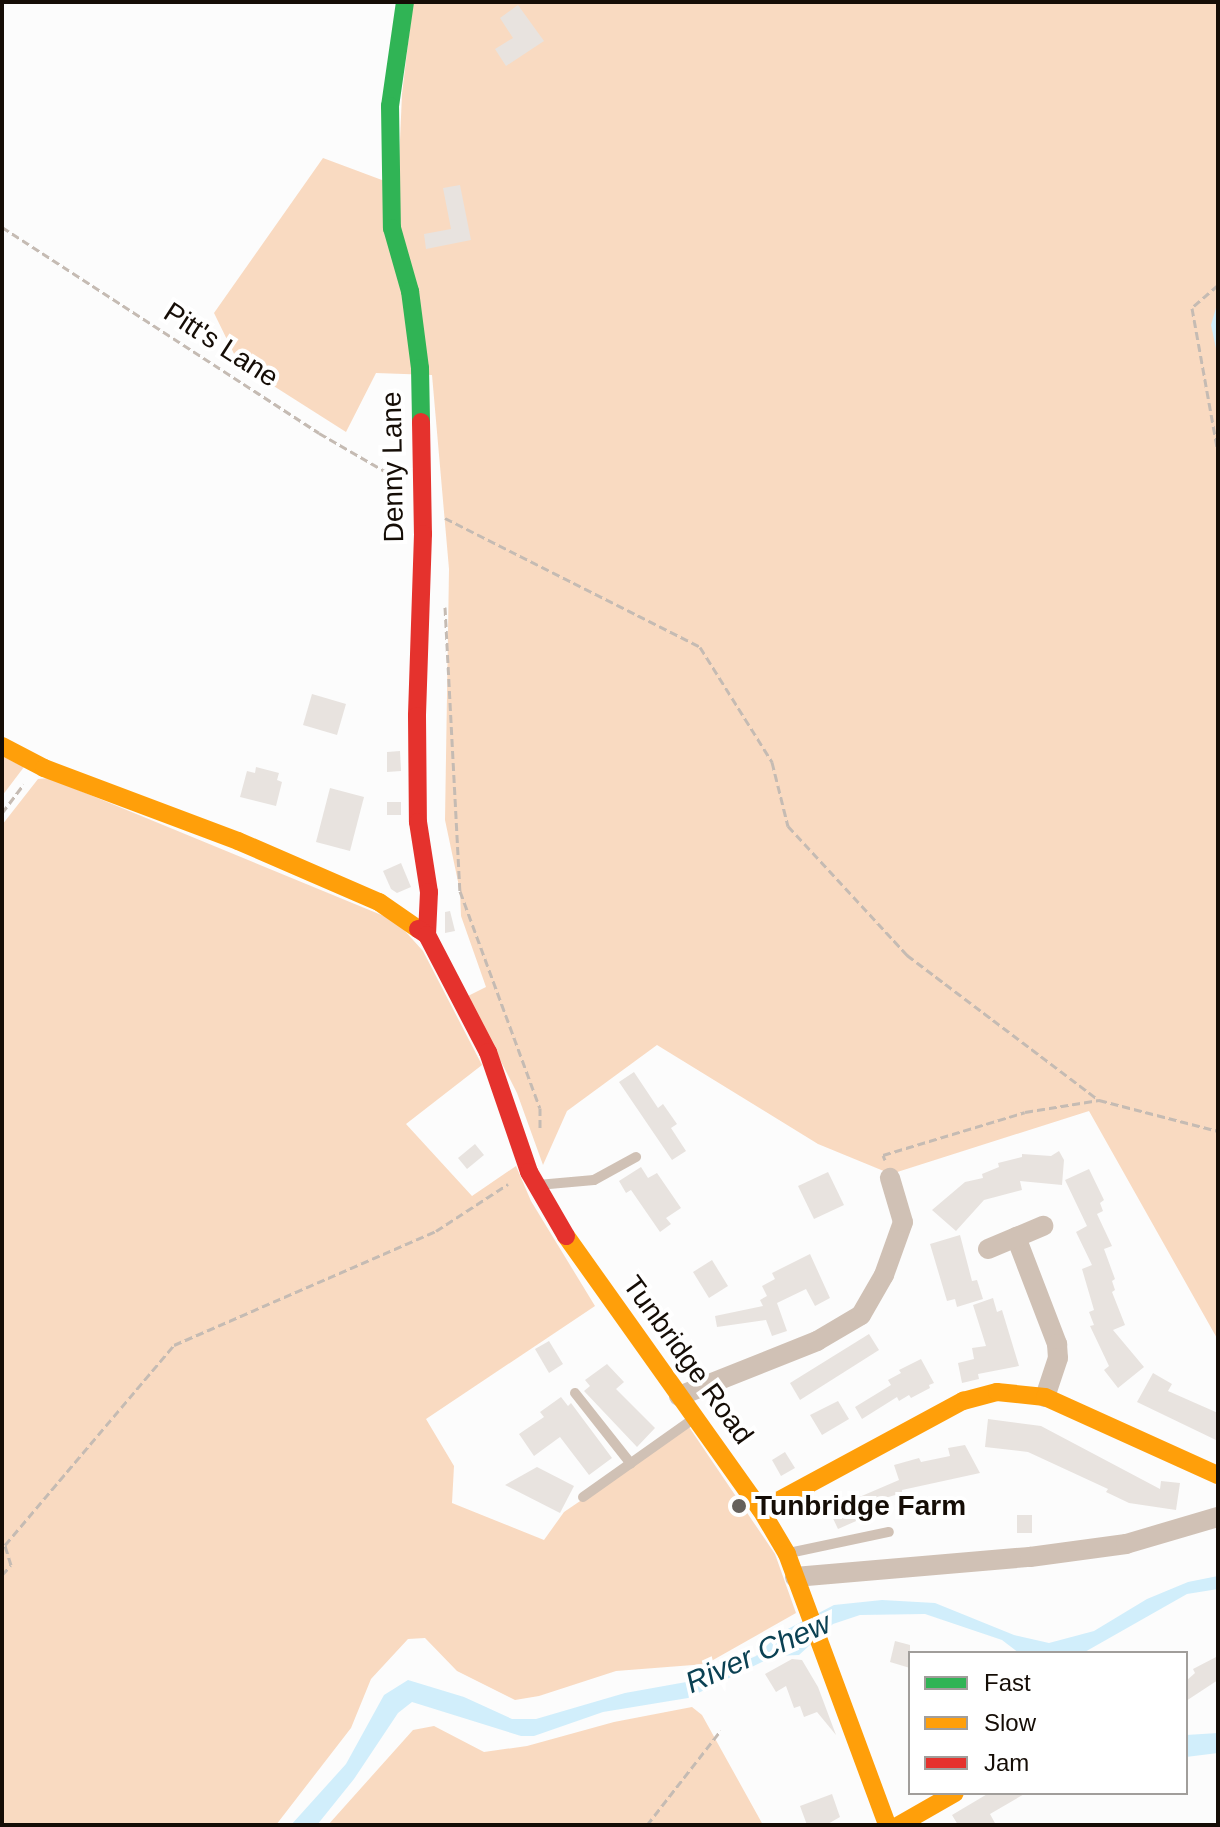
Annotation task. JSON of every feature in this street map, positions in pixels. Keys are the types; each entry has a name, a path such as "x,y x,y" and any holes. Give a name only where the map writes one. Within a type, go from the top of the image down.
{"street":[{"name":"Denny Lane","path":"405,2 390,106 392,228 410,291 420,368 417,807 429,892 427,935"},
{"path":"2,746 38,765 238,841 379,902 427,935"},
{"name":"Tunbridge Road","path":"427,935 488,1052 532,1178 586,1267 761,1510 787,1554 887,1825"},
{"path":"679,1396 817,1341 861,1315 884,1275 903,1222 890,1178"},
{"path":"988,1249 1043,1226"},
{"path":"1016,1237 1057,1344 1058,1358 1045,1397"},
{"path":"761,1510 963,1401 997,1392 1045,1397 1218,1475"},
{"path":"795,1577 1030,1557 1126,1544 1218,1517"},
{"path":"899,1825 952,1795"}],"lane":[{"path":"532,1178 594,1180 636,1157"},
{"path":"575,1393 631,1464"},
{"path":"583,1497 695,1418"},
{"path":"787,1554 889,1532"}],"path":[{"name":"Pitt's Lane","path":"2,227 319,433 421,493"},
{"path":"1218,285 1192,308 1218,452"},
{"path":"440,516 700,647 772,762 788,826 907,955 1099,1100 1218,1131"},
{"path":"444,594 460,891 540,1108 540,1136"},
{"path":"2,813 38,765"},
{"path":"890,1178 883,1155 1025,1112 1099,1100"},
{"path":"2,1575 11,1565 5,1545 174,1345 436,1231 532,1178"},
{"path":"647,1825 721,1730"}],"shaded area":[{"path":"413,2 1218,2 1218,1340 1089,1111 891,1174 818,1144 657,1045 567,1111 543,1165 517,1093 468,996 486,987 461,916 460,891 445,820 449,569 432,375 376,373 346,432 239,364 214,313 323,158 398,186 402,94"},
{"path":"2,756 24,767 2,796"},
{"path":"49,778 396,921 423,951 482,1065 406,1124 472,1196 516,1166 531,1201 595,1306 426,1419 454,1466 452,1503 544,1540 564,1512 689,1427 775,1554 796,1613 706,1664 616,1671 539,1696 515,1700 457,1671 425,1638 408,1639 371,1679 351,1728 276,1825 2,1825 2,825 38,779"},
{"path":"692,1707 702,1715 763,1825 328,1825 413,1730 434,1726 484,1752 527,1746 614,1722"}],"water":[{"path":"1218,301 1218,358 1211,325"},
{"path":"1218,1576 1218,1589 1187,1594 1087,1651 1016,1651 1002,1640 925,1614 860,1615 833,1624 799,1655 774,1656 688,1698 603,1712 534,1736 521,1736 412,1702 398,1713 354,1779 317,1825 291,1825 346,1764 384,1695 408,1680 464,1697 512,1719 536,1719 625,1693 703,1679 756,1656 780,1633 834,1605 882,1600 935,1603 1014,1635 1049,1643 1094,1631 1147,1599 1188,1582"},
{"path":"1218,1733 1218,1753 1188,1757 1188,1735"}],"building":[{"path":"518,5 544,41 506,66 495,49 513,38 500,18"},
{"path":"460,185 471,240 426,249 424,234 451,229 443,188"},
{"path":"312,694 346,704 337,735 303,725"},
{"path":"400,751 401,771 387,772 387,752"},
{"path":"256,767 279,773 277,780 282,782 276,806 240,797 247,771 255,773"},
{"path":"330,788 364,797 350,851 316,842"},
{"path":"387,802 401,802 401,815 387,815"},
{"path":"401,863 411,887 397,893 391,889 383,871"},
{"path":"450,911 455,931 445,933 445,912"},
{"path":"634,1072 658,1108 663,1104 677,1124 671,1128 686,1151 672,1160 619,1082"},
{"path":"475,1144 484,1155 467,1169 458,1158"},
{"path":"1059,1151 1064,1160 1062,1185 1020,1181 1022,1190 984,1200 956,1231 932,1210 965,1182 983,1178 982,1174 999,1167 998,1163 1022,1157 1022,1154 1051,1156"},
{"path":"641,1167 648,1178 657,1173 681,1208 666,1218 671,1224 660,1232 631,1190 626,1193 619,1181"},
{"path":"1089,1169 1104,1200 1100,1203 1103,1211 1097,1214 1112,1246 1104,1249 1115,1279 1112,1281 1115,1290 1112,1292 1125,1325 1113,1330 1144,1367 1118,1388 1104,1370 1109,1366 1090,1326 1094,1325 1089,1312 1094,1310 1082,1269 1092,1265 1076,1232 1087,1226 1065,1180"},
{"path":"828,1172 844,1205 814,1219 798,1186"},
{"path":"960,1235 972,1281 977,1280 983,1299 957,1307 955,1299 947,1301 930,1244"},
{"path":"810,1254 830,1298 815,1306 806,1289 777,1303 787,1331 772,1336 766,1320 717,1327 715,1316 763,1306 760,1300 767,1296 762,1286 775,1279 772,1273"},
{"path":"712,1260 728,1286 709,1298 693,1272"},
{"path":"993,1298 997,1312 1002,1310 1019,1366 978,1374 979,1379 962,1383 958,1363 974,1359 972,1348 986,1346 973,1305"},
{"path":"869,1334 879,1350 800,1400 790,1383"},
{"path":"549,1341 563,1364 549,1373 535,1349"},
{"path":"921,1359 934,1383 929,1385 930,1388 911,1398 909,1395 899,1401 897,1397 862,1419 855,1407 891,1385 888,1380 901,1373 899,1370"},
{"path":"607,1364 624,1382 616,1389 655,1428 637,1447 584,1391 590,1386 585,1380"},
{"path":"1153,1373 1172,1384 1168,1391 1218,1413 1218,1441 1137,1402"},
{"path":"561,1397 568,1406 571,1403 612,1458 589,1475 560,1437 534,1456 519,1434 544,1417 540,1412"},
{"path":"838,1401 849,1419 822,1435 810,1415"},
{"path":"988,1419 1041,1426 1160,1489 1161,1481 1180,1483 1176,1510 1129,1503 1106,1492 1108,1489 1028,1452 985,1447"},
{"path":"965,1445 980,1473 902,1490 902,1493 885,1498 888,1507 838,1529 829,1510 899,1480 894,1465 919,1458 921,1462 950,1456 948,1448"},
{"path":"785,1452 795,1468 781,1476 772,1460"},
{"path":"537,1467 574,1486 560,1513 505,1485"},
{"path":"1017,1515 1032,1515 1032,1533 1017,1533"},
{"path":"895,1641 910,1645 908,1667 890,1662"},
{"path":"1218,1656 1218,1680 1188,1700 1188,1679 1195,1673 1193,1669"},
{"path":"792,1659 802,1660 818,1687 836,1735 817,1712 804,1717 800,1706 794,1708 786,1686 776,1692 765,1674"},
{"path":"832,1794 840,1817 826,1825 807,1825 800,1806"},
{"path":"986,1795 1023,1795 990,1814 996,1825 958,1825 952,1815"}],"traffic: fast":[{"path":"405,2 390,106 392,228 410,291 420,368 421,422"}],"traffic: slow":[{"path":"2,746 44,768 238,841 379,902 418,929"},
{"path":"566,1236 761,1510 787,1554 887,1825"},
{"path":"761,1510 963,1401 997,1392 1045,1397 1218,1475"},
{"path":"899,1825 952,1795"}],"traffic: jam":[{"path":"421,422 423,534 417,716 418,822 429,892 427,935"},
{"path":"418,929 427,935 488,1052 529,1172 566,1236"}],"place":[{"name":"Tunbridge Farm","path":"739,1506"}],"water label":[{"name":"River Chew","path":"758,1653"}]}
